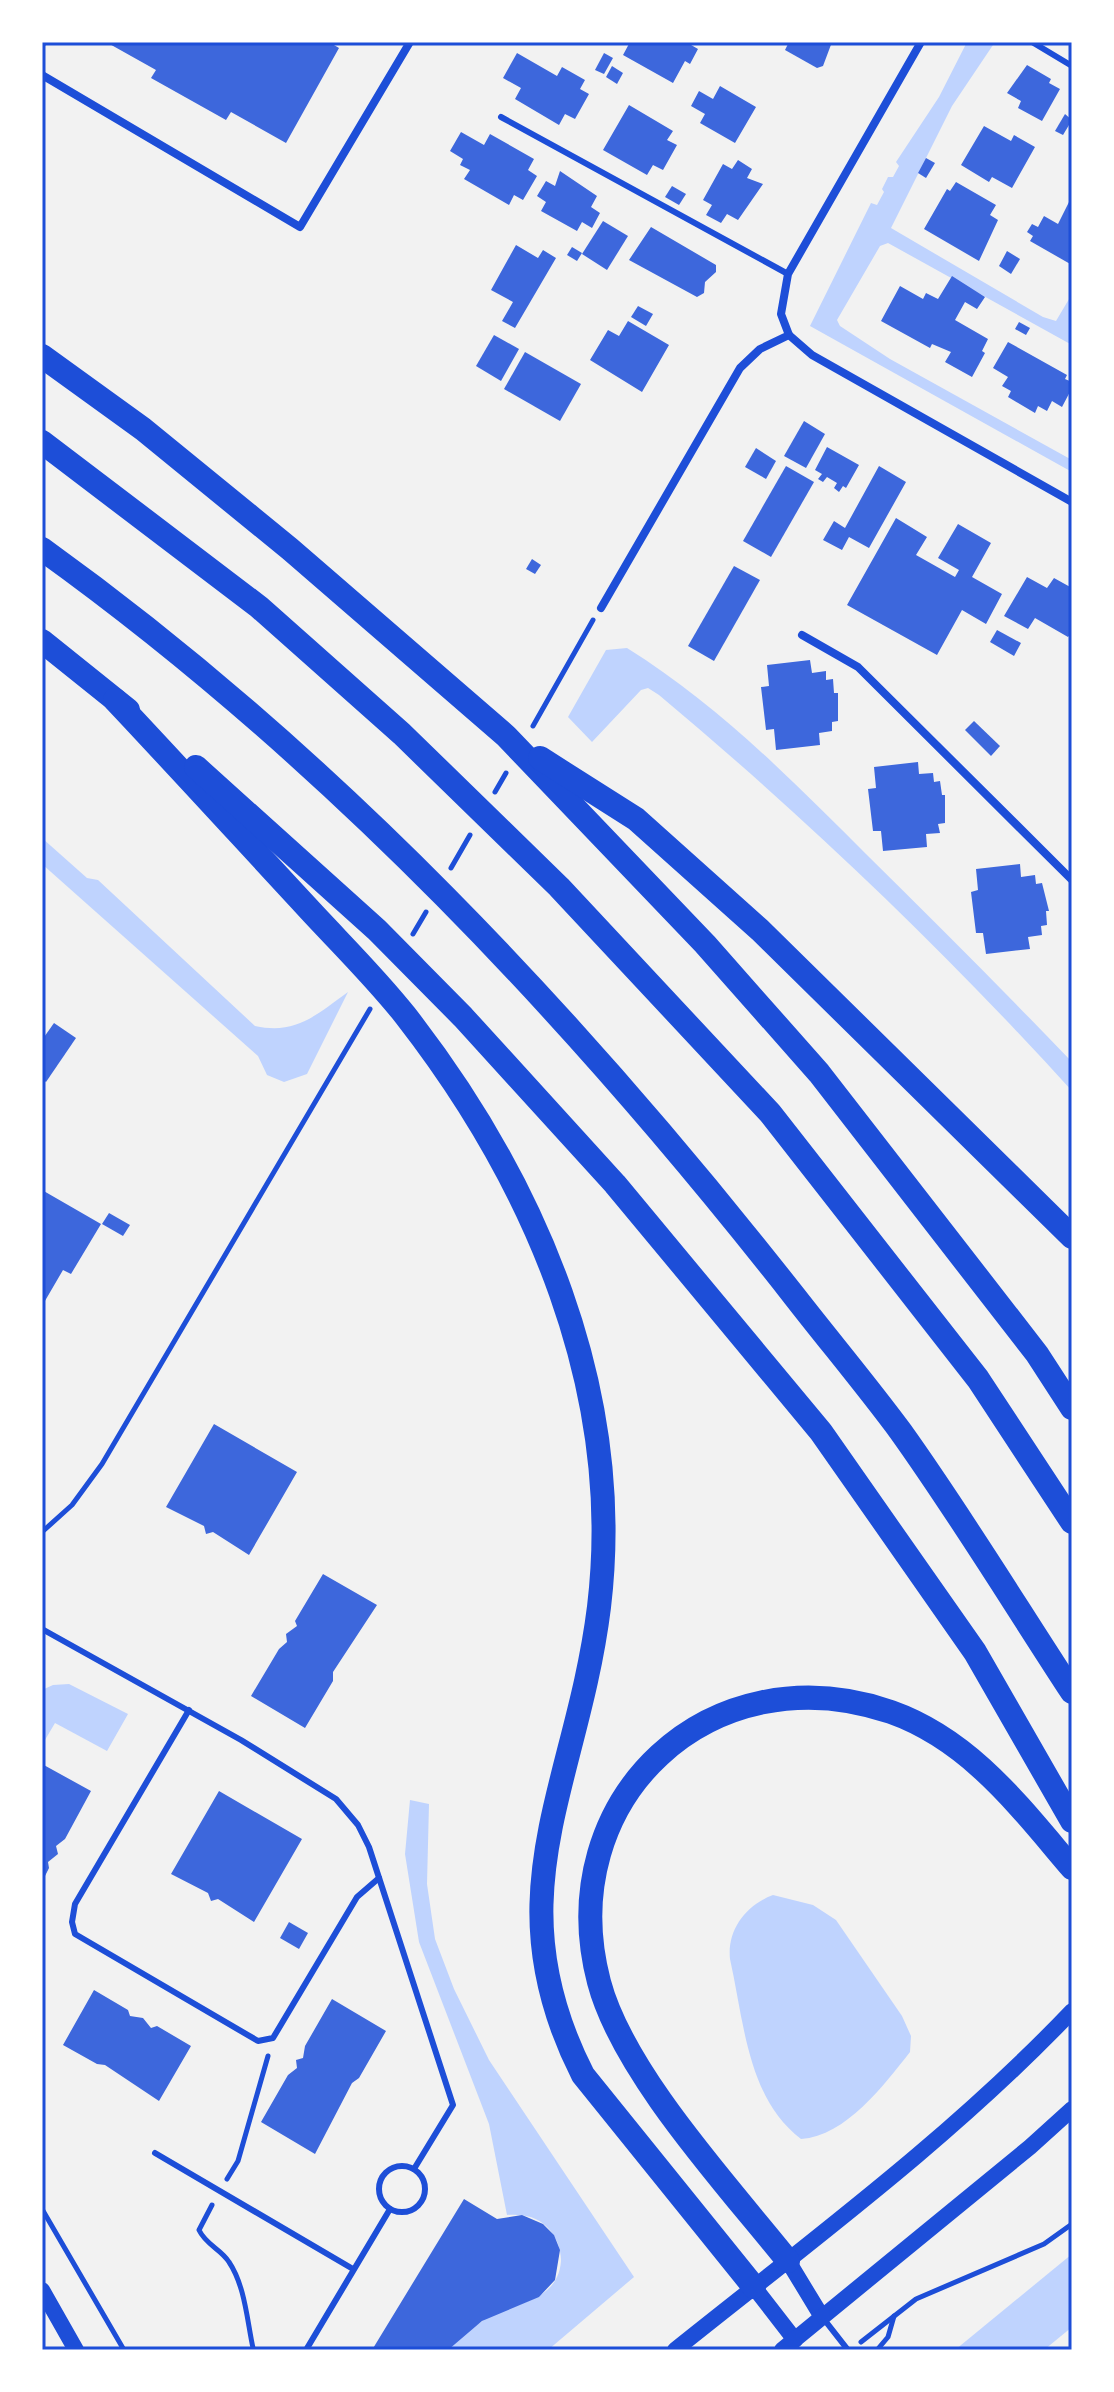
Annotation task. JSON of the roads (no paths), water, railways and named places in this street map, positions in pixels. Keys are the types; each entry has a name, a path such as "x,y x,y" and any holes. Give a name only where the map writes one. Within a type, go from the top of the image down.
{"highway":[{"path":"42,356 205,479 475,709 516,737 566,785 819,1073 1037,1354 1072,1408"},
{"path":"42,442 259,607 440,771 525,854 770,1113 978,1379 1072,1522"},
{"path":"42,549 211,681 396,850 478,930 699,1174 901,1432 1072,1692"},
{"path":"42,641 115,700 360,914 440,994 615,1184 821,1432 975,1652 1072,1821"},
{"path":"115,700 342,945 418,1033 486,1132 540,1237 579,1351 599,1445 604,1559 585,1685 545,1849 539,1908 545,1977 564,2039 583,2075 754,2287"},
{"path":"566,785 636,819 760,930 1072,1237"},
{"path":"788,2261 645,2075 619,2032 600,1986 588,1923 590,1891 608,1825 636,1778 671,1742 705,1721 747,1705 815,1697 853,1701 903,1717 955,1744 989,1774 1072,1868"}],"main road":[{"path":"675,2350 788,2261 1003,2079 1072,2011"},
{"path":"754,2287 793,2347 822,2317 1072,2109"},
{"path":"788,2261 822,2317"},
{"path":"42,2290 76,2350"}],"street":[{"path":"42,75 300,227 410,42"},
{"path":"921,42 788,274 781,314 789,335 812,355 1072,502"},
{"path":"601,608 740,368 760,349 789,335"},
{"path":"802,635 858,667 1072,880"}],"lane":[{"path":"1032,42 1072,66"},
{"path":"501,117 788,274"},
{"path":"42,1629 189,1710 336,1799 358,1825 379,1878 453,2105 414,2169"},
{"path":"189,1710 75,1904 72,1922 75,1934 258,2041 273,2038 357,1897 379,1878"},
{"path":"155,2153 353,2269"},
{"path":"396,2166 414,2169 425,2183 422,2201 407,2212 390,2209 379,2195 382,2177 396,2166"},
{"path":"306,2350 390,2209"},
{"path":"822,2317 849,2350"}],"water":[{"path":"967,42 995,42 952,106 891,228 1043,317 1056,321 1072,294 1072,345 888,243 880,246 837,320 840,326 890,359 1072,460 1072,472 810,326 871,203 877,205 888,177 893,177 899,166 896,162 939,97"},
{"path":"627,648 723,718 810,798 1072,1062 1072,1091 974,987 872,886 659,695 648,688 641,690 592,742 568,717 606,650"},
{"path":"42,838 87,878 98,880 255,1026 282,1028 305,1021 348,992 307,1074 284,1082 267,1075 258,1056 42,864"},
{"path":"69,1684 128,1714 107,1751 55,1723 42,1745 42,1690 53,1685"},
{"path":"410,1800 429,1804 427,1884 435,1939 454,1989 489,2060 634,2277 548,2350 448,2350 487,2318 544,2293 558,2275 561,2256 555,2238 543,2223 528,2216 507,2215 489,2124 419,1942 405,1854"},
{"path":"773,1895 813,1905 836,1920 902,2016 911,2036 910,2052 863,2107 833,2129 801,2139 783,2122 758,2080 744,2032 730,1959 732,1938 740,1920 754,1905"},
{"path":"1072,2254 1072,2327 1044,2350 955,2350"}]}
